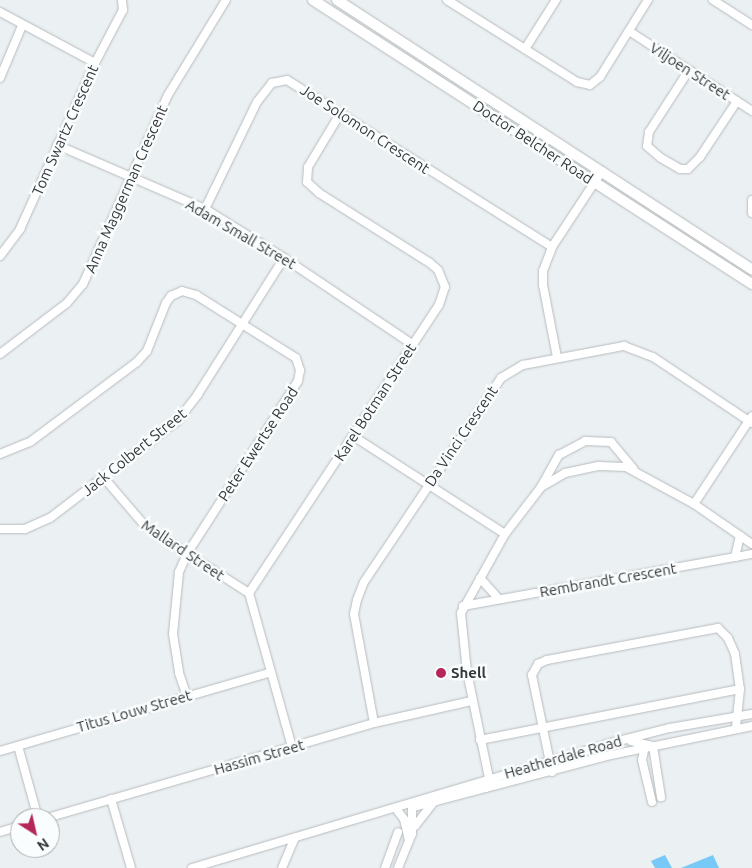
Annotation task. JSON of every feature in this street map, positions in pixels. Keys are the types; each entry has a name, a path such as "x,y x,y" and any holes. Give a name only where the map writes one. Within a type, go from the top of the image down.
{"main road":[{"name":"Doctor Belcher Road","path":"313,0 752,284"},
{"name":"Doctor Belcher Road","path":"337,0 752,269"}],"street":[{"name":"Tom Swartz Crescent","path":"0,256 15,240 95,63 123,10 122,0"},
{"name":"Anna Maggerman Crescent","path":"0,354 41,325 78,291 130,175 176,80 226,0"},
{"path":"447,0 577,82 590,85 600,77 648,0"},
{"path":"525,49 556,0"},
{"path":"712,0 752,26"},
{"path":"0,12 22,26 95,63"},
{"path":"0,78 22,26"},
{"name":"Viljoen Street","path":"629,31 752,111"},
{"path":"690,70 649,132 647,146 661,158 680,169 688,169 700,157 737,101"},
{"name":"Joe Solomon Crescent","path":"205,209 257,102 272,83 287,80 552,247"},
{"name":"Karel Botman Street","path":"249,593 445,294 444,278 438,270 319,193 306,177 312,158 340,114"},
{"name":"Adam Small Street","path":"57,145 205,209 284,258 412,344"},
{"path":"557,357 542,279 552,247 602,171"},
{"path":"752,200 752,213"},
{"name":"Jack Colbert Street","path":"0,529 25,529 41,524 166,430 188,409 284,258"},
{"name":"Peter Ewertse Road","path":"0,454 30,442 137,362 147,351 166,303 177,293 189,292 290,352 300,364 300,374 187,554 176,585 173,634 179,673 187,696"},
{"name":"Da Vinci Crescent","path":"374,723 354,614 357,600 364,582 428,484 501,378 523,365 557,357 612,347 631,348 653,358 751,420"},
{"path":"694,504 751,420"},
{"path":"353,436 505,534"},
{"path":"486,788 489,778 472,701 460,628 463,606 505,534 541,487 559,455 585,441 611,442 634,470"},
{"path":"541,487 565,473 578,470 615,465 634,470 694,504 752,544"},
{"name":"Mallard Street","path":"104,478 140,522 249,593"},
{"path":"734,557 740,536"},
{"name":"Rembrandt Crescent","path":"463,606 752,554"},
{"path":"480,578 499,599"},
{"path":"249,593 269,673 292,748"},
{"path":"552,772 553,761 541,729 532,675 538,664 547,660 713,627 728,638 735,654 740,688 747,715 736,728"},
{"name":"Titus Louw Street","path":"0,751 269,673"},
{"path":"480,740 740,688"},
{"name":"Hassim Street","path":"60,814 374,723 472,701"},
{"name":"Heatherdale Road","path":"377,814 397,810 489,778 607,744 654,732 747,715"},
{"name":"Heatherdale Road","path":"192,868 377,814 552,772 648,746 752,726"},
{"path":"652,802 643,773 648,746 654,732"},
{"path":"607,744 648,746"},
{"path":"18,746 35,808"},
{"path":"648,746 661,797"},
{"path":"553,761 562,763 590,761"},
{"path":"489,778 510,782"},
{"path":"110,800 131,868"},
{"path":"398,868 421,816 436,800"},
{"path":"411,838 413,805"},
{"path":"397,810 411,838"},
{"path":"385,868 398,832"},
{"path":"282,868 295,838"}],"building":[{"path":"665,855 672,868 655,868 651,861"},
{"path":"713,855 719,868 681,868"}],"place":[{"name":"Shell","path":"441,673"}]}
